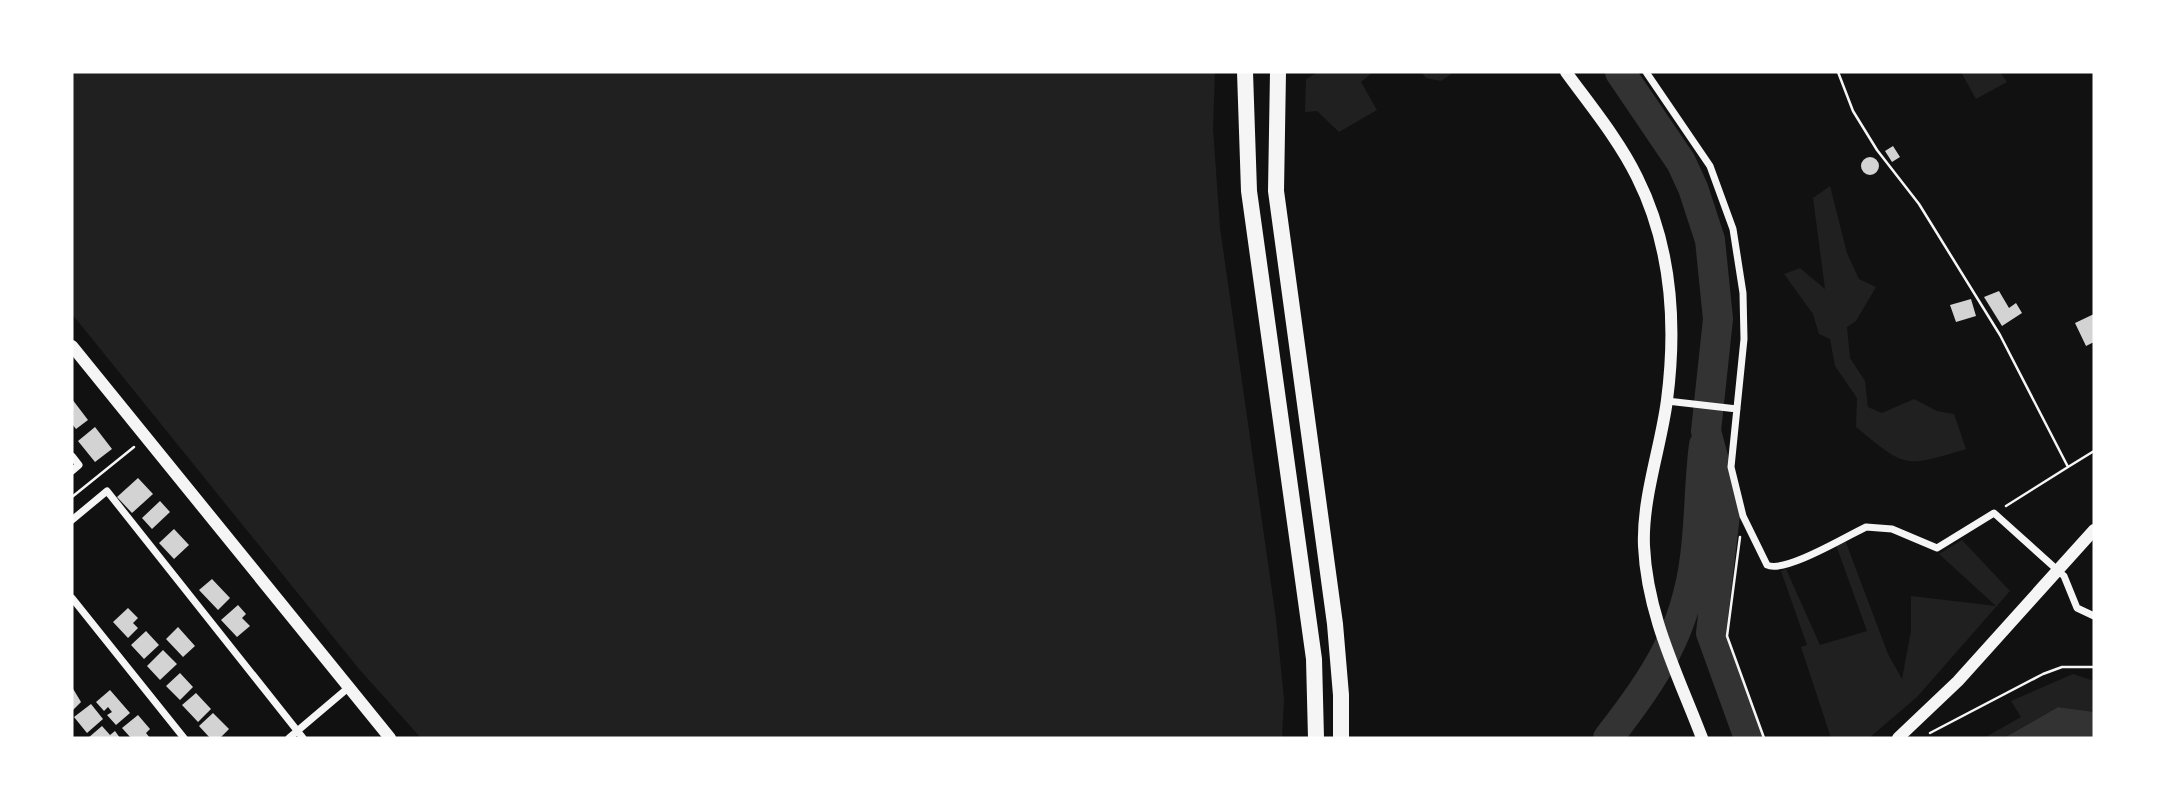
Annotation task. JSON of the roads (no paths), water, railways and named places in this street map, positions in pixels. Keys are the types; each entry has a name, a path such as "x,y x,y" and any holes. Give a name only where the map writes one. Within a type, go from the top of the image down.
{"main road":[{"path":"1245,72 1249,191 1314,659 1316,738"},
{"path":"1278,72 1276,191 1335,624 1341,695 1340,738"}],"street":[{"path":"1566,72 1636,174 1658,231 1667,267 1673,319 1667,401 1647,516 1646,565 1661,637 1702,738"},
{"path":"1646,72 1704,156 1719,187 1733,229 1742,293 1743,328 1731,467 1743,516 1765,561 1774,568 1792,563 1866,527 1892,529 1937,548 1994,513 2064,576 2077,608 2094,616"},
{"path":"72,346 390,738"},
{"path":"1667,401 1735,409"},
{"path":"72,456 79,465 72,471"},
{"path":"72,520 107,491 300,735"},
{"path":"1898,738 1958,681 2094,530"},
{"path":"72,598 184,738"},
{"path":"289,738 300,735 348,688"}],"waterway":[{"path":"1620,72 1681,162 1693,188 1710,240 1718,319 1706,431 1726,506 1711,633 1749,738"},
{"path":"1608,738 1653,675 1684,609 1695,557 1704,445"}]}
